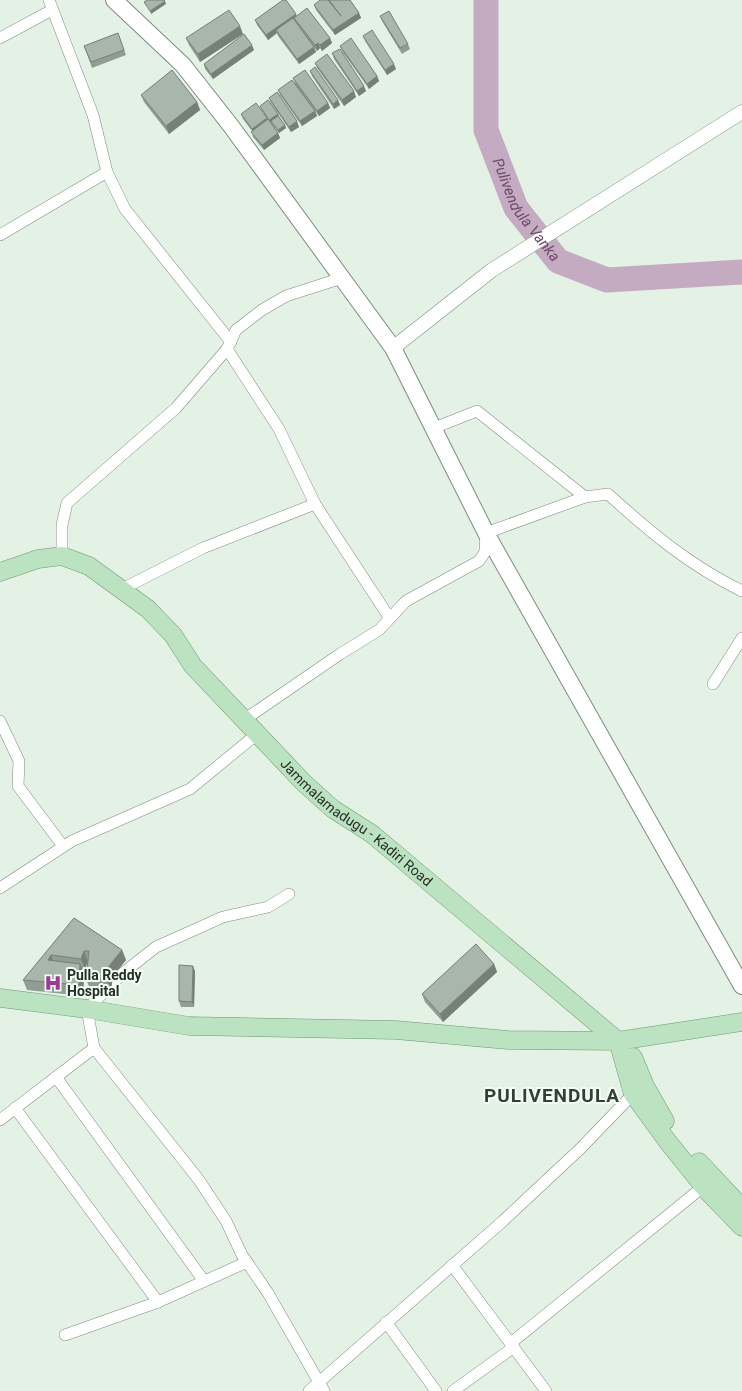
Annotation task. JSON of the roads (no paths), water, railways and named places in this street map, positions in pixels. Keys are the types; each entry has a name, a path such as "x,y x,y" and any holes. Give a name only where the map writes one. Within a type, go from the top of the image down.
{"main road":[{"path":"114,0 183,65 231,126 393,348 486,533 742,986"},
{"name":"Jammalamadugu - Kadiri Road","path":"0,572 38,559 62,556 89,566 122,589 148,609 172,636 193,666 304,783 333,808 372,834 624,1041"},
{"path":"0,998 87,1009 189,1026 396,1030 508,1040 624,1041 742,1022"},
{"path":"624,1041 633,1094 668,1142 704,1186 742,1227"},
{"path":"624,1041 661,1115 689,1151 742,1208"}],"street":[{"path":"0,38 50,5 93,116 107,172 125,209 229,346 279,429 316,504 389,617"},
{"path":"393,348 492,270 742,112"},
{"path":"0,235 107,172"},
{"path":"62,556 62,525 67,503 176,408 229,346 236,330 262,310 286,296 342,278"},
{"path":"434,428 477,411 585,497"},
{"path":"244,720 340,654 379,630 389,617 406,601 479,561 485,552 486,533 585,497 608,494 657,538 684,558 742,591"},
{"path":"122,589 203,548 316,504"},
{"path":"713,684 742,638"},
{"path":"0,721 19,761 18,786 63,846"},
{"path":"0,888 63,846 110,823 190,789 257,734"},
{"path":"289,894 268,907 223,917 156,947 122,973 87,1009 94,1048 199,1180 226,1221 247,1262 268,1293 322,1387"},
{"path":"0,1120 94,1048"},
{"path":"56,1076 204,1281"},
{"path":"309,1391 322,1387 386,1322 566,1162 633,1094"},
{"path":"16,1108 158,1302"},
{"path":"454,1391 513,1345 704,1186"},
{"path":"65,1336 158,1302 247,1262"},
{"path":"452,1265 546,1391"},
{"path":"386,1322 436,1391"}],"waterway":[{"name":"Pulivendula Vanka","path":"486,0 486,130 516,208 558,261 607,280 742,272"}],"place":[{"name":"Pulla Reddy Hospital","path":"53,983"}],"district":[{"name":"PULIVENDULA","path":"552,1095"}]}
